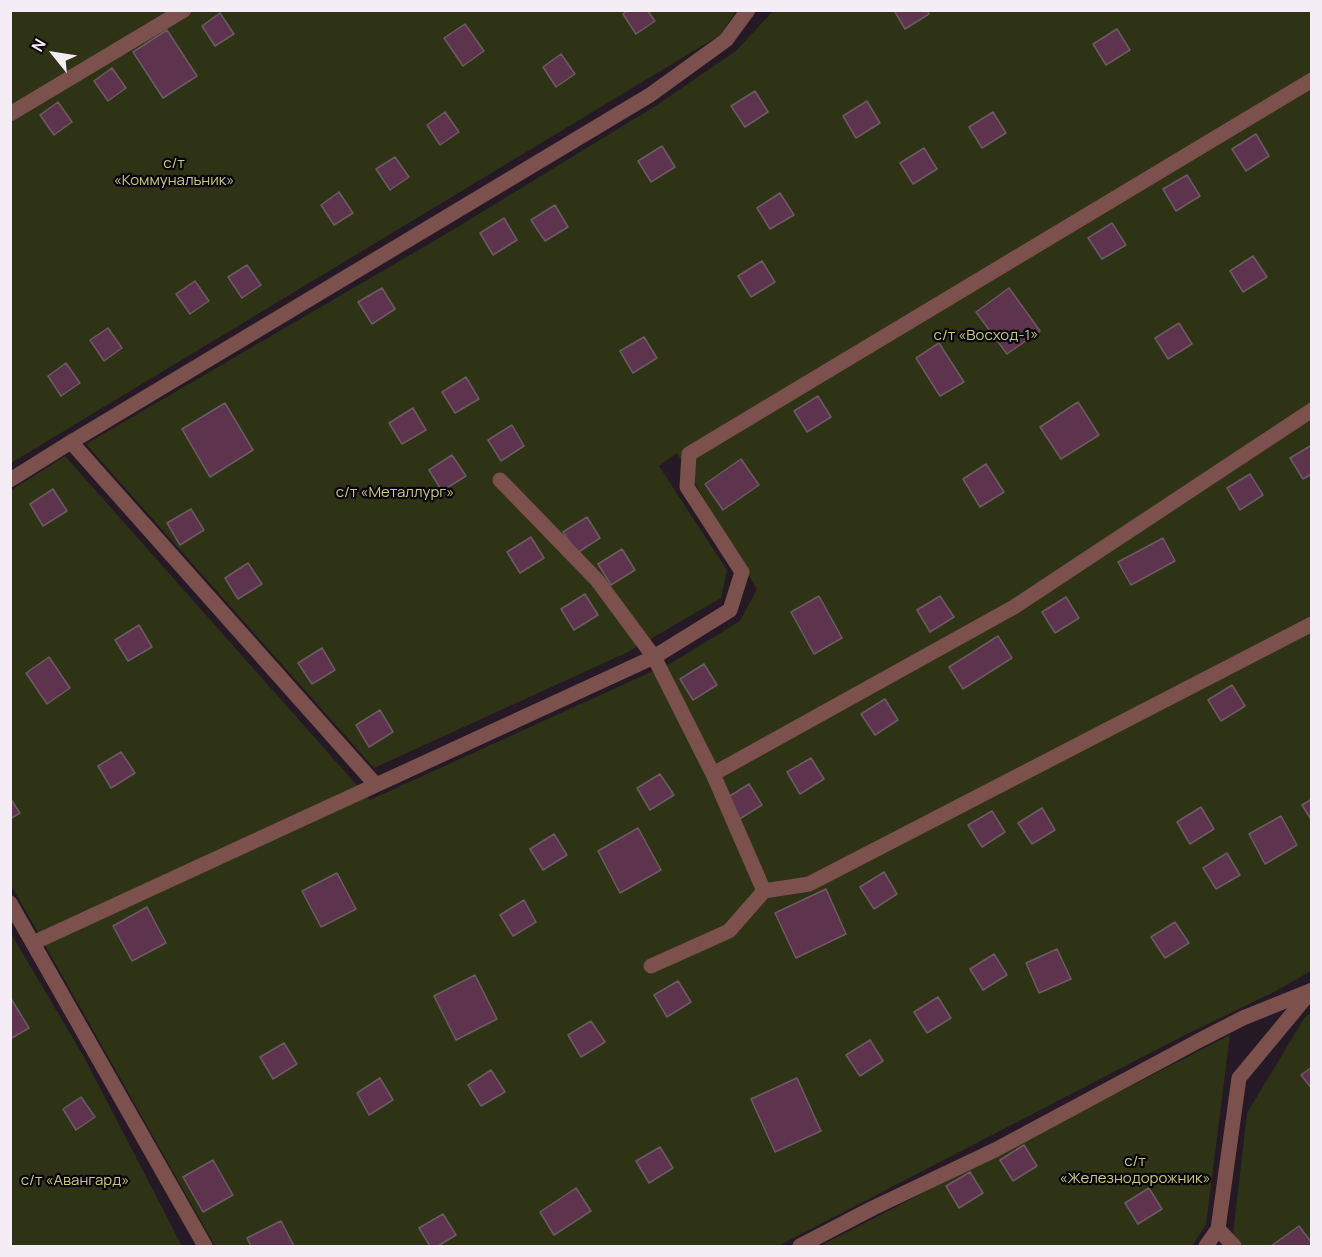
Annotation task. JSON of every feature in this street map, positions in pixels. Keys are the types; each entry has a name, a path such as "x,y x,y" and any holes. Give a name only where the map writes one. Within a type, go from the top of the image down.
{"street":[{"path":"10,114 184,10"},
{"path":"10,480 650,95 726,40 748,10"},
{"path":"33,943 654,657 730,610 742,572 687,488 689,454 1311,80"},
{"path":"713,774 1014,607 1311,410"},
{"path":"70,442 376,785"},
{"path":"500,480 597,580 654,657 713,774 765,891"},
{"path":"651,966 729,931 765,891 809,884 1311,624"},
{"path":"10,903 205,1246"},
{"path":"1206,1246 1218,1229 1239,1078 1311,991"},
{"path":"800,1246 873,1208 995,1150 1243,1018 1311,991"},
{"path":"1218,1229 1234,1246"}],"green space":[{"name":"с/т «Коммунальник»","path":"11,11 736,11 720,35 11,463"},
{"name":"с/т «Восход-1»","path":"773,11 1311,11 1311,971 778,1246 215,1246 11,885 10,491 65,456 370,800 673,662 740,621 757,589 677,453 659,466 727,570 721,598 628,652 374,768 86,444 451,231 657,105 736,51"},
{"name":"с/т «Авангард»","path":"10,932 84,1057 182,1246 11,1246"},
{"path":"1311,1013 1311,1246 1229,1246 1232,1243 1247,1113 1305,1017"},
{"name":"с/т «Железнодорожник»","path":"1230,1035 1206,1225 1192,1246 820,1246"}],"building":[{"path":"627,10 647,10 655,21 636,34 623,14"},
{"path":"894,10 927,10 929,14 905,29"},
{"path":"220,13 234,34 215,46 202,26"},
{"path":"465,24 484,51 463,66 444,38"},
{"path":"1117,29 1130,50 1106,65 1093,44"},
{"path":"167,30 197,76 163,98 133,52"},
{"path":"561,54 575,74 556,87 543,67"},
{"path":"112,68 126,88 108,101 94,81"},
{"path":"755,91 768,112 745,127 731,106"},
{"path":"867,101 880,123 856,138 843,116"},
{"path":"58,102 72,122 54,135 40,115"},
{"path":"445,112 459,132 440,145 427,125"},
{"path":"993,112 1006,133 982,148 969,127"},
{"path":"1256,134 1269,156 1246,171 1232,149"},
{"path":"662,146 675,167 651,182 638,161"},
{"path":"924,148 937,169 913,184 900,163"},
{"path":"395,157 409,177 390,190 376,169"},
{"path":"1187,175 1200,196 1176,211 1163,189"},
{"path":"339,192 353,213 334,225 321,205"},
{"path":"780,193 794,215 770,229 757,208"},
{"path":"555,205 568,227 545,241 531,220"},
{"path":"504,218 517,240 493,255 480,233"},
{"path":"1112,223 1126,245 1102,259 1088,238"},
{"path":"1253,256 1267,277 1243,292 1230,271"},
{"path":"762,261 775,282 751,297 738,276"},
{"path":"247,265 261,285 242,298 228,277"},
{"path":"195,281 209,301 190,314 176,294"},
{"path":"382,288 395,309 372,324 358,302"},
{"path":"1009,288 1040,331 1007,354 976,312"},
{"path":"1179,323 1192,344 1168,359 1155,338"},
{"path":"108,328 122,348 104,361 90,340"},
{"path":"644,337 657,358 633,373 620,351"},
{"path":"939,343 964,382 940,396 916,358"},
{"path":"66,363 80,383 61,396 48,376"},
{"path":"466,377 479,399 455,413 442,392"},
{"path":"818,396 831,417 807,432 794,411"},
{"path":"1078,402 1099,435 1061,459 1040,427"},
{"path":"225,403 253,450 210,477 182,429"},
{"path":"413,408 426,430 402,444 389,423"},
{"path":"512,425 524,446 501,461 488,440"},
{"path":"1312,445 1312,474 1303,479 1290,458"},
{"path":"452,455 466,476 442,491 429,470"},
{"path":"741,459 759,485 723,510 705,484"},
{"path":"986,464 1004,492 980,507 963,479"},
{"path":"1250,474 1263,495 1240,510 1227,488"},
{"path":"53,489 67,511 43,526 30,504"},
{"path":"191,509 204,530 180,545 167,523"},
{"path":"587,517 600,538 577,553 563,532"},
{"path":"531,537 544,558 520,573 507,552"},
{"path":"1163,538 1175,561 1131,585 1118,562"},
{"path":"622,549 635,570 611,585 598,564"},
{"path":"248,563 262,584 238,599 225,578"},
{"path":"585,594 598,615 574,630 561,609"},
{"path":"819,596 842,638 814,654 791,612"},
{"path":"940,596 954,617 930,632 917,610"},
{"path":"1066,597 1079,618 1055,633 1042,612"},
{"path":"139,625 152,647 128,661 115,640"},
{"path":"998,636 1012,658 963,689 949,667"},
{"path":"322,648 335,670 312,684 298,663"},
{"path":"49,657 70,688 47,704 26,673"},
{"path":"704,664 717,685 693,700 680,679"},
{"path":"1232,685 1245,706 1221,721 1208,700"},
{"path":"885,699 898,720 875,735 861,714"},
{"path":"380,710 393,732 369,747 356,725"},
{"path":"121,752 135,773 111,788 98,766"},
{"path":"811,758 824,779 800,794 787,772"},
{"path":"660,774 674,795 650,810 637,788"},
{"path":"749,784 762,805 738,820 725,799"},
{"path":"10,798 20,813 10,819"},
{"path":"1312,799 1312,821 1302,805"},
{"path":"1201,807 1214,829 1190,844 1177,822"},
{"path":"1042,808 1055,830 1032,844 1018,823"},
{"path":"992,811 1005,832 982,847 968,825"},
{"path":"1281,816 1297,845 1265,864 1249,834"},
{"path":"638,828 661,870 620,893 598,851"},
{"path":"554,834 567,855 543,870 530,849"},
{"path":"1227,853 1240,875 1216,889 1203,868"},
{"path":"884,872 897,894 874,909 860,887"},
{"path":"337,873 356,909 321,927 302,891"},
{"path":"826,889 846,934 796,958 775,913"},
{"path":"524,900 536,922 513,936 500,915"},
{"path":"147,907 166,943 132,961 113,926"},
{"path":"1175,922 1189,943 1165,958 1151,937"},
{"path":"1057,949 1071,979 1039,993 1026,963"},
{"path":"994,954 1007,975 983,990 970,969"},
{"path":"475,975 497,1019 456,1040 434,996"},
{"path":"678,981 691,1002 667,1017 654,995"},
{"path":"10,997 29,1028 10,1039"},
{"path":"938,997 951,1018 927,1033 914,1012"},
{"path":"591,1021 605,1042 581,1057 568,1035"},
{"path":"870,1040 883,1061 860,1076 846,1055"},
{"path":"284,1043 297,1064 273,1079 260,1057"},
{"path":"1312,1067 1312,1089 1301,1075"},
{"path":"491,1070 505,1092 481,1106 468,1085"},
{"path":"380,1078 393,1100 369,1115 357,1093"},
{"path":"797,1078 821,1131 775,1152 751,1099"},
{"path":"81,1097 95,1117 76,1130 63,1109"},
{"path":"1024,1145 1037,1166 1013,1181 1000,1160"},
{"path":"660,1147 673,1168 649,1183 636,1161"},
{"path":"213,1160 233,1195 203,1212 183,1177"},
{"path":"970,1172 983,1193 959,1208 946,1186"},
{"path":"576,1188 591,1211 554,1235 540,1212"},
{"path":"1149,1188 1162,1209 1138,1224 1125,1203"},
{"path":"443,1214 456,1235 438,1246 430,1246 419,1228"},
{"path":"281,1221 294,1246 251,1246 247,1238"},
{"path":"1299,1226 1312,1246 1271,1246"}],"park label":[{"name":"с/т «Металлург»","path":"395,493"}]}
